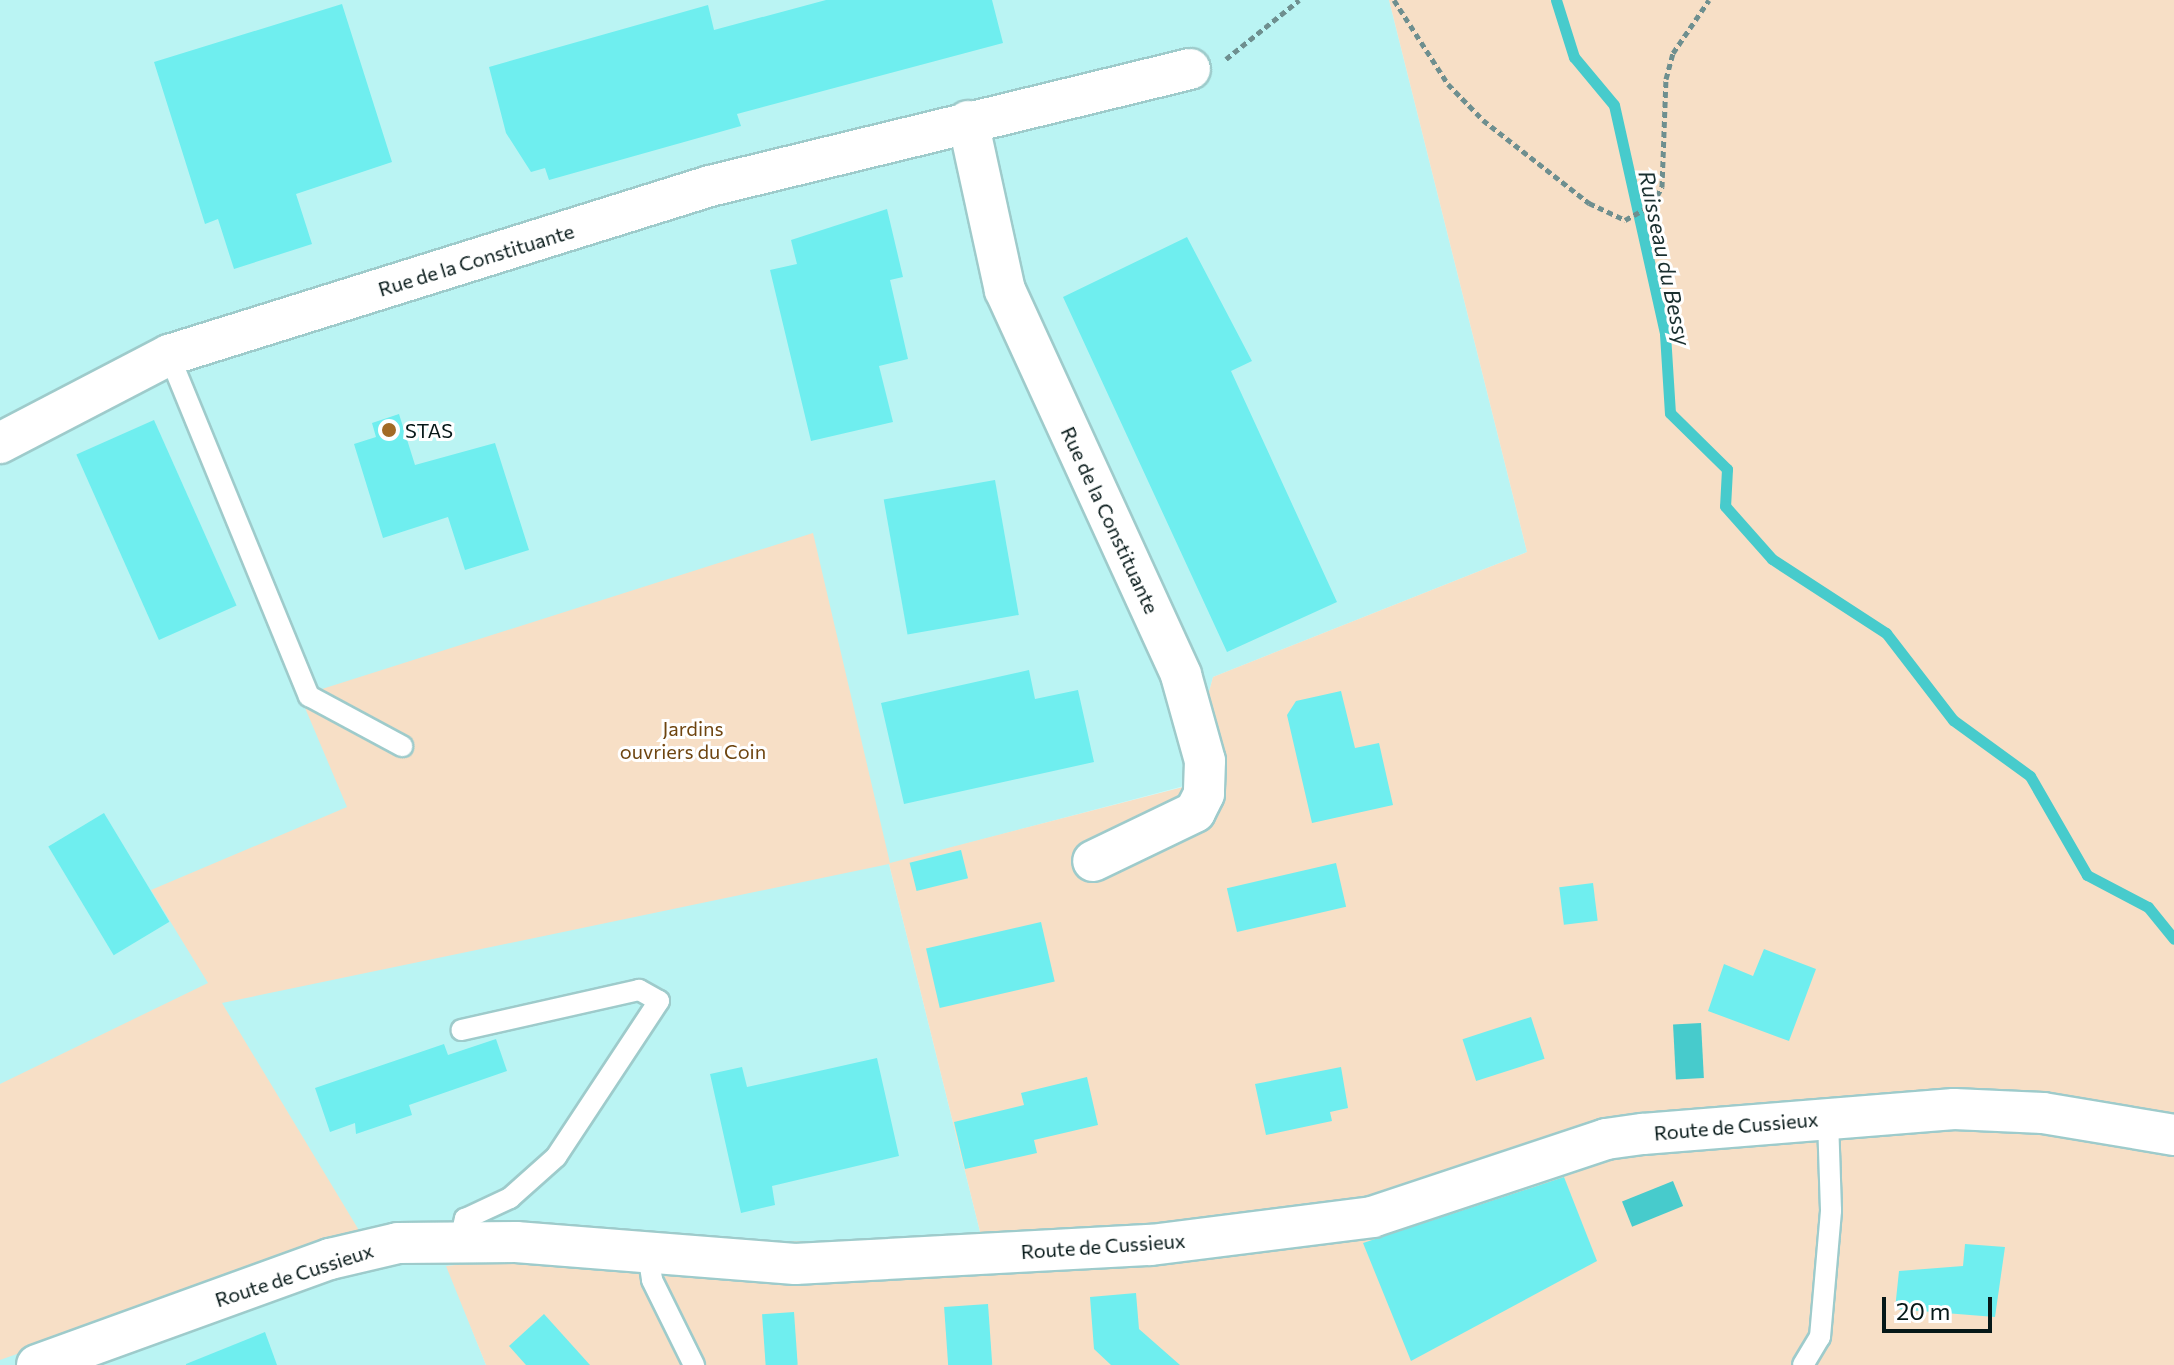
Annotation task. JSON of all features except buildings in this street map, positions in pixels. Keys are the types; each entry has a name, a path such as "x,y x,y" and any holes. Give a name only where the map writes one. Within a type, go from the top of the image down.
{"street":[{"name":"Rue de la Constituante","path":"0,443 169,355 710,186 1190,69"},
{"name":"Rue de la Constituante","path":"968,121 1005,290 1181,675 1205,761 1204,794 1195,812 1093,861"},
{"name":"Route de Cussieux","path":"37,1365 330,1259 398,1243 460,1240 795,1264 1151,1245 1305,1228 1372,1217 1606,1139 1954,1109 2043,1113 2174,1135"}],"lane":[{"path":"169,355 309,696 402,746"},
{"path":"460,1240 465,1219 510,1198 556,1157 659,1001 639,990 461,1030"},
{"path":"1803,1365 1820,1337 1831,1210 1828,1118"},
{"path":"648,1254 652,1280 694,1365"}],"path":[{"path":"1190,69 1236,55 1299,0"},
{"path":"1394,0 1448,84 1483,120 1589,203 1625,220 1652,205 1662,187 1666,79 1673,53 1709,0"}],"shaded area":[{"path":"0,0 1389,0 1527,552 1213,677 1184,786 889,864 982,1240 666,1242 447,1266 486,1365 0,1365"}],"green space":[{"name":"Jardins ouvriers du Coin","path":"1389,0 2174,0 2174,1365 486,1365 446,1266 665,1242 982,1240 889,864 222,1003 360,1232 0,1360 0,1084 208,983 151,890 347,807 300,696 813,533 890,863 1183,787 1213,677 1527,552"}],"water":[{"path":"1701,1023 1704,1078 1676,1079 1673,1024"},
{"path":"1673,1181 1683,1206 1632,1227 1622,1202"}],"waterway":[{"name":"Ruisseau du Bessy","path":"1556,0 1574,57 1614,105 1665,334 1670,413 1727,469 1725,506 1772,559 1886,633 1953,720 2030,776 2087,875 2148,907 2174,939"}],"place":[{"name":"STAS","path":"389,430"}]}
